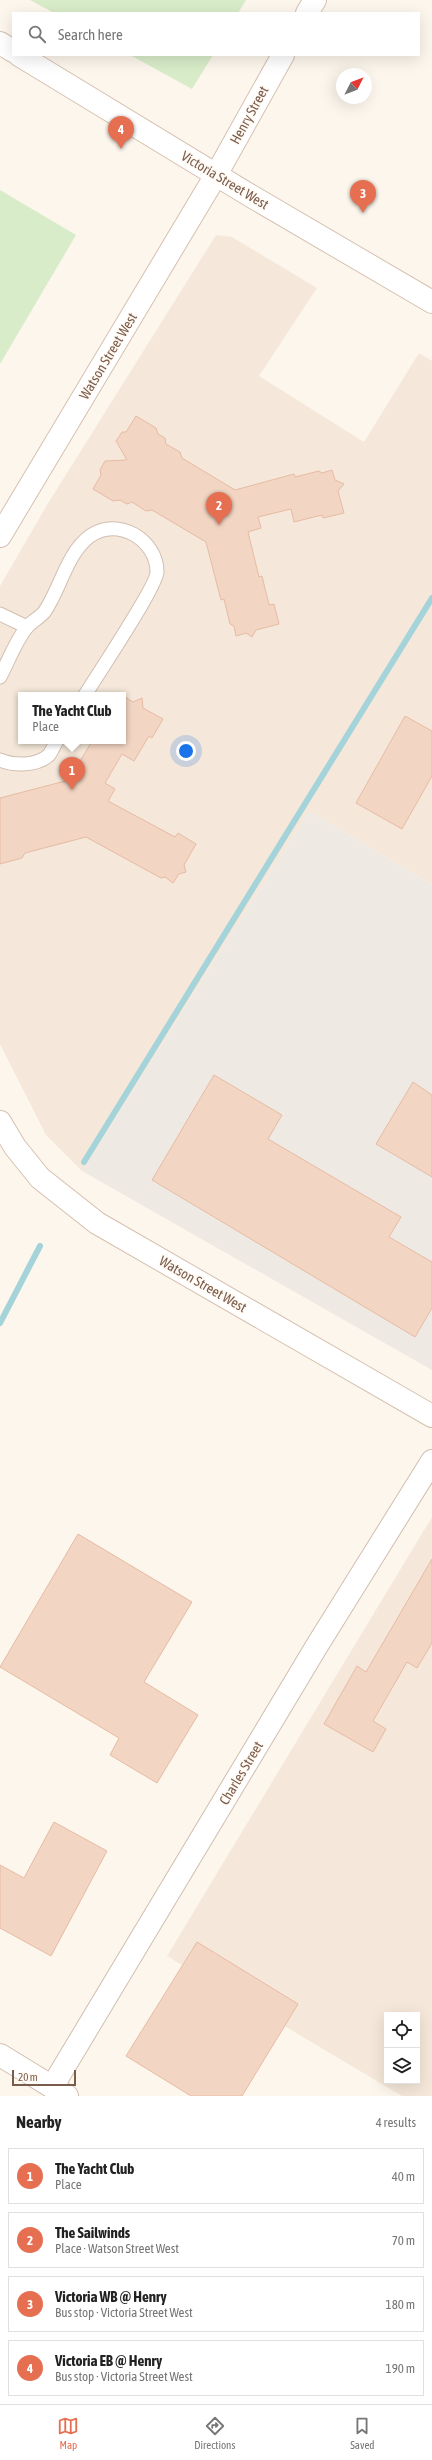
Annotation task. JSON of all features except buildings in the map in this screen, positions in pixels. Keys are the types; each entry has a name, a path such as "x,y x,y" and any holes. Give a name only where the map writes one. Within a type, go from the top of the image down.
{"street":[{"path":"308,12 314,0"},
{"path":"0,43 12,50"},
{"name":"Victoria Street West","path":"21,56 216,175 432,302"},
{"name":"Henry Street","path":"216,175 282,56"},
{"name":"Watson Street West","path":"0,536 216,175"},
{"name":"Watson Street West","path":"0,1122 15,1147 40,1178 96,1222 432,1416"},
{"name":"Charles Street","path":"60,2091 318,1644 432,1461"},
{"path":"0,2055 60,2091"}],"lane":[{"path":"0,677 27,627 45,612 79,546 91,536 105,528 121,529 142,538 154,554 157,574 148,593 87,692"},
{"path":"0,614 27,627"},
{"path":"0,760 10,764 32,763 48,755 55,744"}],"shaded area":[{"path":"216,235 232,237 317,288 259,376 364,442 419,353 432,361 432,885 309,811 82,1171 46,1135 0,1044 0,586 47,505"},
{"path":"309,811 432,885 432,1370 82,1171"},
{"path":"432,1517 432,2096 402,2096 167,1956"}],"green space":[{"path":"30,0 246,0 239,12 52,12"},
{"path":"132,56 212,56 192,89"},
{"path":"0,190 76,235 0,364"}],"waterway":[{"path":"84,1162 432,598"},
{"path":"0,1323 40,1246"}],"place":[{"name":"Victoria EB @ Henry","path":"121,149"},
{"name":"Victoria WB @ Henry","path":"363,213"},
{"name":"The Sailwinds","path":"219,525"},
{"name":"The Yacht Club","path":"72,790"}]}
